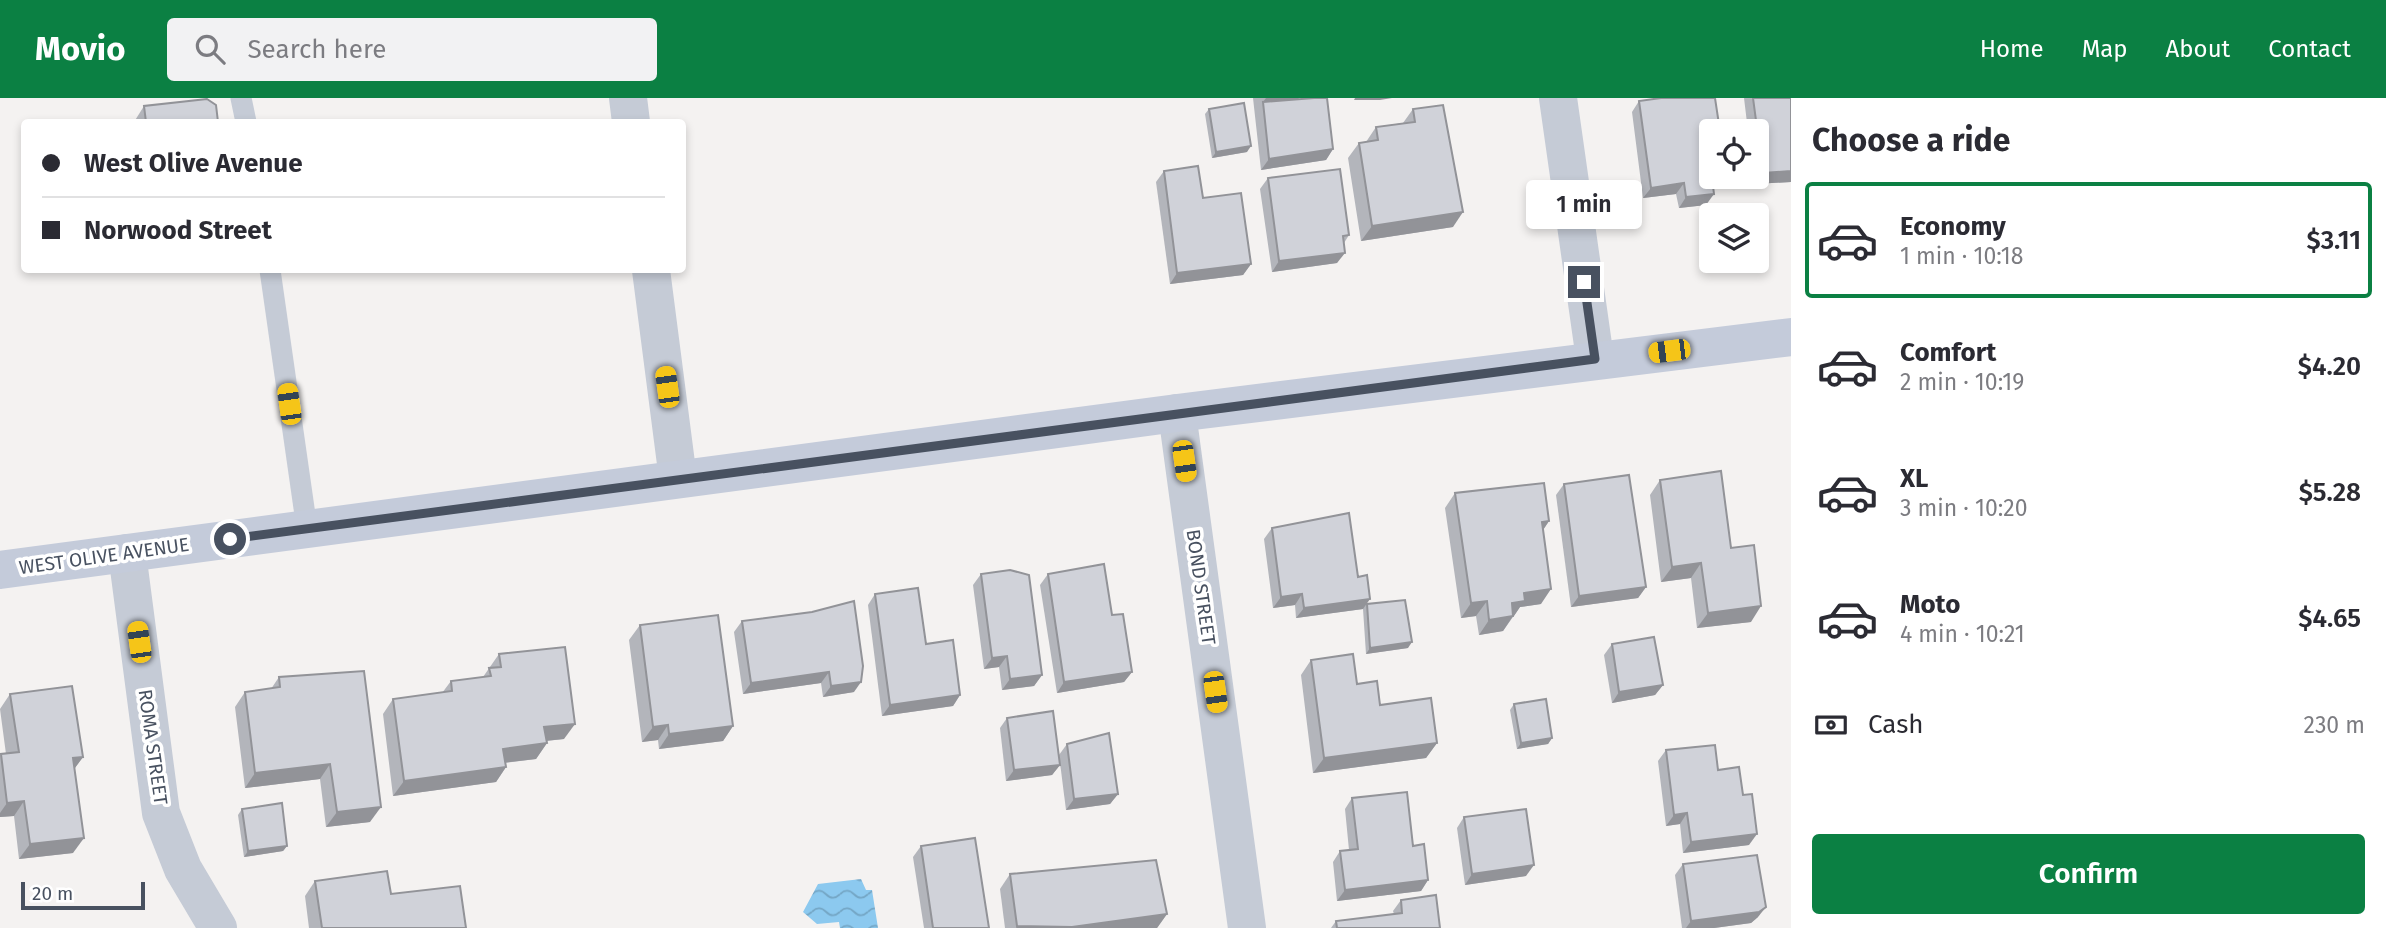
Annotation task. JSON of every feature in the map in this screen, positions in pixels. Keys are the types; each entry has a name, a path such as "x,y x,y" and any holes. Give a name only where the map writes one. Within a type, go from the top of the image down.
{"street":[{"path":"628,98 631,119"},
{"path":"1558,98 1595,359"},
{"path":"651,273 678,479"},
{"name":"WEST OLIVE AVENUE","path":"0,570 1177,413 1595,359 1791,337"},
{"name":"BOND STREET","path":"1177,413 1247,928"},
{"name":"ROMA STREET","path":"127,553 161,813 183,869 218,928"}],"lane":[{"path":"241,98 245,119"},
{"path":"270,273 307,529"}],"water":[{"path":"861,879 866,890 872,890 878,928 840,928 839,922 817,924 803,912 818,884"}],"building":[{"path":"1327,98 1333,149 1269,159 1263,102"},
{"path":"1661,98 1715,98 1718,119 1699,119 1699,189 1713,189 1714,194 1686,197 1684,183 1651,188 1639,101"},
{"path":"1753,98 1791,98 1791,171 1769,173 1769,119 1756,119"},
{"path":"207,99 216,105 218,119 146,119 144,106"},
{"path":"1244,103 1251,146 1216,152 1209,109"},
{"path":"1443,105 1463,212 1372,226 1359,143 1378,140 1376,127 1415,122 1413,109"},
{"path":"1198,166 1203,198 1241,193 1251,264 1177,273 1164,171"},
{"path":"1340,169 1349,235 1343,236 1345,253 1279,261 1268,178"},
{"path":"1721,471 1731,548 1754,545 1761,606 1708,613 1701,563 1672,567 1660,480"},
{"path":"1629,475 1646,587 1579,596 1564,484"},
{"path":"1544,483 1549,521 1542,522 1551,589 1524,593 1525,601 1512,603 1513,616 1489,620 1487,601 1471,603 1455,493"},
{"path":"1349,513 1358,577 1367,575 1370,599 1304,608 1302,594 1281,597 1272,528"},
{"path":"1104,564 1112,615 1123,614 1132,672 1064,682 1048,574"},
{"path":"1010,570 1029,575 1042,675 1010,679 1007,656 992,658 981,574"},
{"path":"918,588 926,644 953,640 960,695 890,705 875,594"},
{"path":"1405,600 1412,642 1370,648 1367,604"},
{"path":"854,601 863,666 861,682 831,686 829,672 751,683 742,621 812,612"},
{"path":"718,615 733,726 669,734 668,725 653,727 640,625"},
{"path":"1654,637 1663,685 1619,692 1612,644"},
{"path":"565,647 575,724 544,727 547,743 503,749 506,767 404,781 393,699 452,691 451,681 491,676 489,668 501,667 499,654"},
{"path":"1353,654 1357,684 1377,681 1380,705 1431,698 1437,743 1324,758 1311,660"},
{"path":"364,671 381,807 337,812 330,764 255,773 245,692 280,687 279,677"},
{"path":"72,686 83,757 73,758 84,838 30,844 24,801 7,803 1,754 19,752 10,694"},
{"path":"1546,699 1552,738 1521,743 1514,704"},
{"path":"1053,711 1060,765 1014,770 1007,718"},
{"path":"1109,733 1118,794 1074,799 1067,744"},
{"path":"1715,745 1718,770 1739,767 1743,795 1752,794 1757,834 1691,842 1687,813 1674,815 1666,750"},
{"path":"1407,792 1413,846 1424,844 1428,880 1345,890 1340,851 1358,849 1352,798"},
{"path":"282,803 287,846 248,851 242,809"},
{"path":"1526,809 1534,865 1472,874 1464,817"},
{"path":"975,838 989,928 933,928 921,846"},
{"path":"1757,855 1766,907 1759,912 1691,921 1683,864"},
{"path":"1156,860 1167,914 1072,927 1017,926 1010,874"},
{"path":"387,871 391,894 460,886 466,928 322,928 315,881"},
{"path":"1436,895 1440,928 1337,928 1336,921 1402,913 1401,900"}],"route":[{"path":"230,539 1595,359 1584,282"}]}
